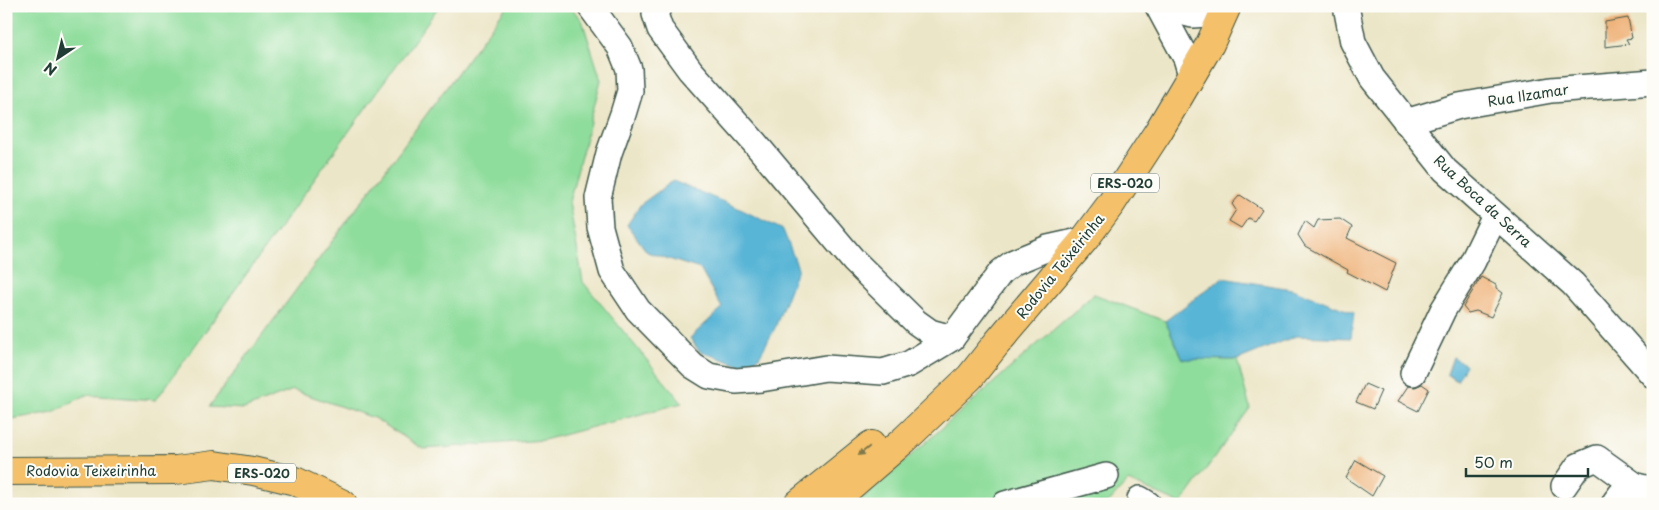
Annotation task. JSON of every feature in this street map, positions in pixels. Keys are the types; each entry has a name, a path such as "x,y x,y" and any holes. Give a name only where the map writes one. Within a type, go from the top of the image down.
{"main road":[{"name":"Rodovia Teixeirinha","path":"830,504 904,440 970,377 996,343 1084,240 1111,204 1158,132 1210,44 1226,10"},
{"name":"Rodovia Teixeirinha","path":"798,504 996,343"},
{"name":"Rodovia Teixeirinha","path":"6,471 176,470 214,465 253,471 295,481 343,504"},
{"name":"Rodovia Teixeirinha","path":"176,470 247,484 299,504"}],"street":[{"path":"590,6 620,47 629,69 630,91 609,153 598,198 600,227 612,271 638,310 693,366 709,376 736,381 761,379 826,368 883,372 909,364 952,338 1001,272 1014,262 1048,248 1084,240"},
{"path":"659,6 655,14 660,29 690,70 754,142 854,262 916,322 930,332 952,338"},
{"path":"1158,6 1192,15 1226,10"},
{"path":"1158,6 1186,58 1191,75"},
{"name":"Rua Boca da Serra","path":"1346,6 1353,42 1372,78 1445,170 1573,284 1653,375"},
{"name":"Rua Ilzamar","path":"1406,122 1459,106 1551,90 1653,82"},
{"path":"1413,373 1443,310 1472,263 1495,216"},
{"path":"1564,486 1578,466 1597,458 1644,488"},
{"path":"1005,504 1106,476"},
{"path":"1615,502 1621,494 1644,488"}],"green space":[{"path":"6,6 439,6 156,400 86,395 53,412 6,420"},
{"path":"507,6 569,6 582,20 601,80 569,202 583,282 682,403 544,440 423,449 374,418 293,390 244,409 209,407"},
{"path":"1094,294 1165,321 1183,359 1237,360 1250,408 1181,504 1128,481 1107,504 856,504"}],"water":[{"path":"673,181 736,207 783,230 798,268 775,328 759,357 745,367 699,351 690,338 722,308 700,269 647,252 627,225 641,204"},
{"path":"1222,278 1292,289 1354,313 1351,338 1296,336 1237,360 1183,359 1165,321"},
{"path":"1453,357 1466,365 1457,381 1447,374"}],"building":[{"path":"1628,18 1632,38 1626,39 1629,44 1605,47 1605,22"},
{"path":"1240,195 1262,209 1254,221 1248,218 1241,228 1229,221 1236,210 1232,204"},
{"path":"1340,219 1352,227 1347,238 1396,263 1385,292 1347,272 1348,270 1305,246 1298,235 1305,221 1314,228 1318,220"},
{"path":"1481,277 1496,285 1496,288 1503,293 1491,317 1476,311 1468,313 1463,307"},
{"path":"1365,384 1381,391 1373,409 1356,402"},
{"path":"1422,384 1429,389 1418,411 1398,401 1408,386 1415,387"},
{"path":"1356,460 1383,476 1372,496 1346,478"}]}
